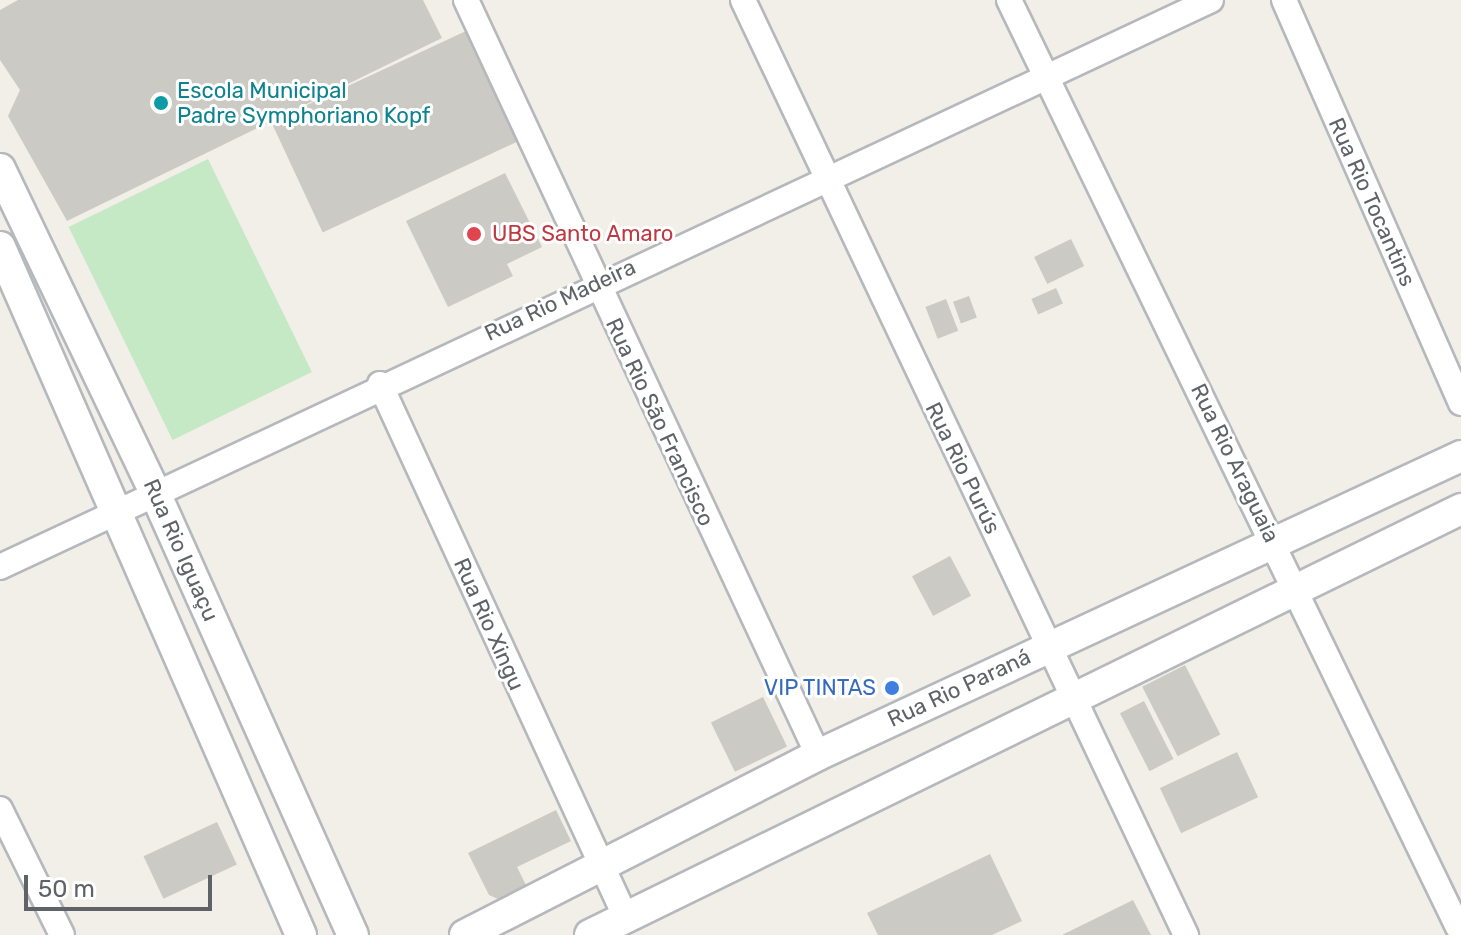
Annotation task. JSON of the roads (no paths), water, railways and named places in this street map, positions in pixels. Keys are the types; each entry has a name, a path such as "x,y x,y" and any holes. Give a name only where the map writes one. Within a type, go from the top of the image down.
{"street":[{"name":"Rua Rio São Francisco","path":"466,0 595,283 818,755"},
{"name":"Rua Rio Purús","path":"743,0 1186,935"},
{"name":"Rua Rio Araguaia","path":"1009,0 1273,539 1458,927"},
{"name":"Rua Rio Madeira","path":"0,567 595,283 827,182 1211,0"},
{"name":"Rua Rio Tocantins","path":"1284,0 1461,403"},
{"name":"Rua Rio Iguaçu","path":"0,169 156,495 353,935"},
{"name":"Rua Rio Iguaçu","path":"0,247 301,935"},
{"name":"Rua Rio Xingu","path":"380,384 598,865 626,918"},
{"name":"Rua Rio Paraná","path":"465,935 818,755 1273,539 1461,456"},
{"path":"590,935 1073,699 1297,594 1461,509"},
{"path":"0,809 62,935"}],"place":[{"name":"Escola Municipal Padre Symphoriano Kopf","path":"161,103"},
{"name":"UBS Santo Amaro","path":"474,234"},
{"name":"VIP TINTAS","path":"892,688"}]}
